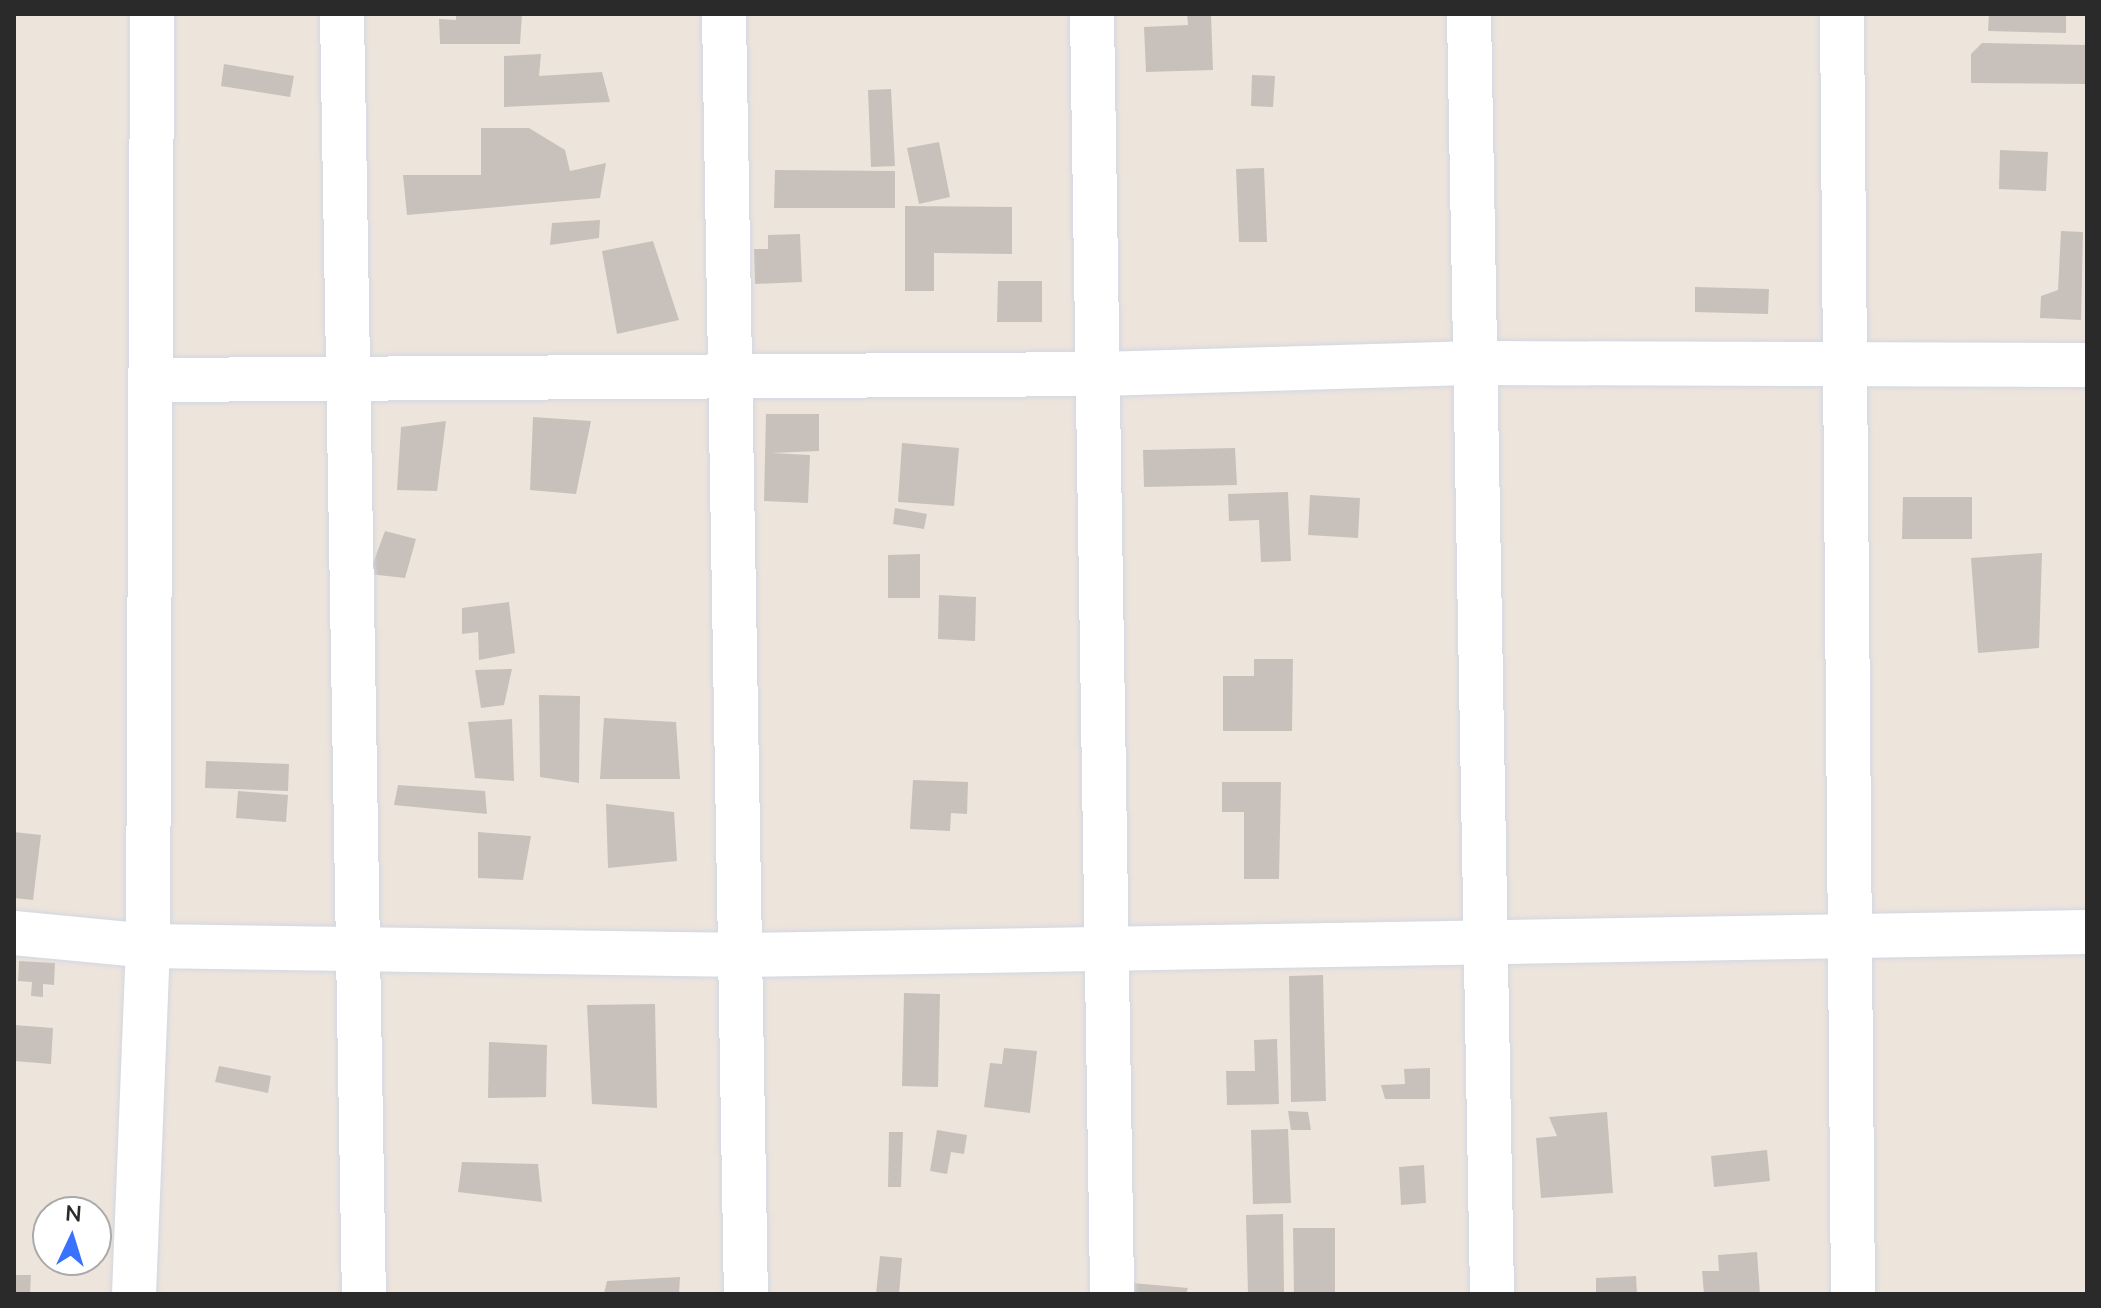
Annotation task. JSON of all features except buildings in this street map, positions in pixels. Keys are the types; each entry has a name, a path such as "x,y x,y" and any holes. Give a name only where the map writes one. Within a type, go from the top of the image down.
{"street":[{"path":"134,1294 148,946 152,14"},
{"path":"342,14 364,1294"},
{"path":"724,14 734,378 746,1294"},
{"path":"1092,14 1112,953 1112,1294"},
{"path":"1469,14 1482,945 1492,1294"},
{"path":"1842,14 1842,361 1853,1294"},
{"path":"151,380 348,374 734,378 1101,374 1476,363 1842,361 2087,365"},
{"path":"14,933 148,946 743,955 1112,953 2087,932"}]}
